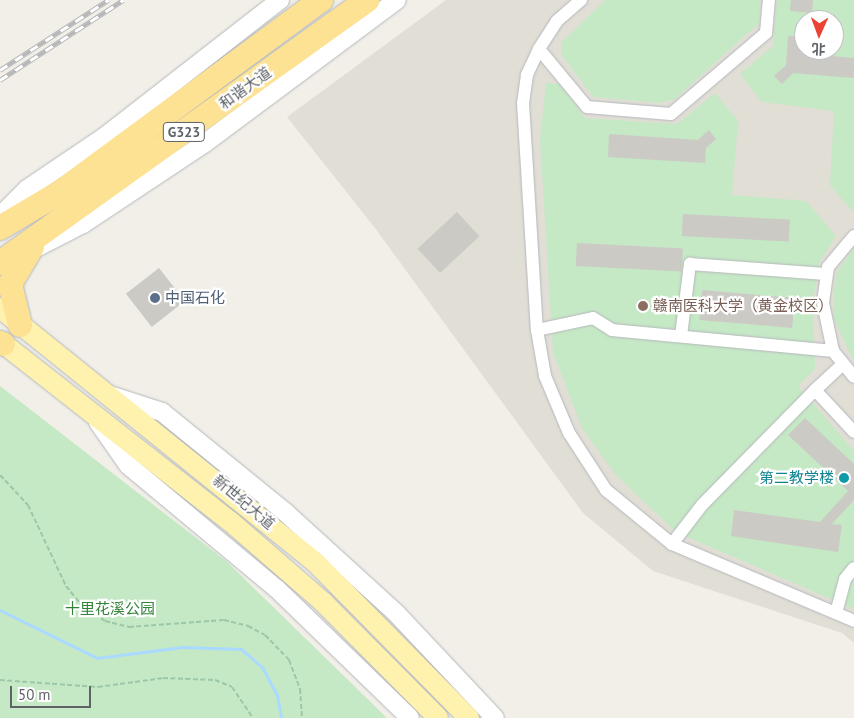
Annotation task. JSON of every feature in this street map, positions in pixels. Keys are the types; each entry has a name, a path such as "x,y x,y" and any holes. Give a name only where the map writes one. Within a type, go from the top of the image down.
{"highway":[{"name":"和谐大道","path":"0,218 28,210 62,191 321,0"},
{"name":"和谐大道","path":"0,264 33,245 368,0"},
{"path":"20,325 10,284 33,245"}],"main road":[{"name":"新世纪大道","path":"0,308 314,561 440,685 468,718"},
{"name":"新世纪大道","path":"1,343 224,516 340,620 424,701 438,718"}],"street":[{"path":"0,218 26,189 104,137 280,0"},
{"path":"33,245 83,224 205,142 397,0"},
{"path":"581,0 557,21 539,49 527,75 523,103 538,330 545,376 569,433 606,490 672,544 854,621"},
{"path":"539,49 587,107 671,114 766,33 769,0"},
{"path":"854,236 834,255 826,274 824,325 833,351 842,365 854,377"},
{"path":"681,336 690,264 826,274"},
{"path":"538,330 594,318 612,330 833,351"},
{"path":"672,544 702,505 842,365"},
{"path":"815,390 854,432"},
{"path":"107,394 162,412 285,512 396,613 495,718"},
{"path":"92,414 128,465 277,589 405,716 440,685"},
{"path":"285,512 314,561"},
{"path":"836,613 845,579 854,568"},
{"path":"277,589 340,620"}],"path":[{"path":"0,475 28,505 66,586 82,606 105,621 129,627 224,620 248,626 265,635 289,660 300,689 302,718"},
{"path":"0,680 98,688 163,678 215,680 232,687 253,718"}],"shaded area":[{"name":"赣南医科大学（黄金校区）","path":"446,0 854,0 854,643 842,633 653,571 583,513 375,228 287,117"}],"green space":[{"path":"605,0 760,0 759,23 675,99 660,103 593,97 561,54 561,43"},
{"path":"777,0 854,0 854,213 830,185 834,111 762,102 740,74 773,46"},
{"path":"546,83 559,84 585,118 677,124 715,93 738,121 732,195 806,201 836,236 819,263 813,301 815,369 798,386 854,451 854,609 676,532 615,474 582,428 553,352 540,139"},
{"path":"854,248 854,362 834,319 834,289 837,272"},
{"name":"十里花溪公园","path":"0,386 226,561 387,718 0,718"}],"building":[{"path":"791,0 813,0 812,10 790,11"},
{"path":"788,36 794,36 794,60 844,60 844,57 854,58 854,78 793,73 782,84 774,76 786,65"},
{"path":"709,130 716,139 706,148 705,163 608,157 609,134 698,140"},
{"path":"457,212 480,236 440,273 418,249"},
{"path":"683,214 790,220 789,242 682,236"},
{"path":"577,243 683,249 682,272 576,266"},
{"name":"中国石化","path":"159,268 185,301 152,327 126,294"},
{"path":"702,290 795,298 792,328 699,320"},
{"name":"第二教学楼","path":"805,418 854,464 854,500 832,524 842,525 838,552 731,536 734,510 820,522 848,491 788,435"}],"waterway":[{"path":"0,610 97,658 182,647 241,649 262,667 277,695 281,718"}],"railway":[{"path":"0,70 108,0"},
{"path":"0,80 123,0"}],"place":[{"name":"中国石化","path":"155,298"},
{"name":"赣南医科大学（黄金校区）","path":"643,306"},
{"name":"第二教学楼","path":"844,478"}]}
